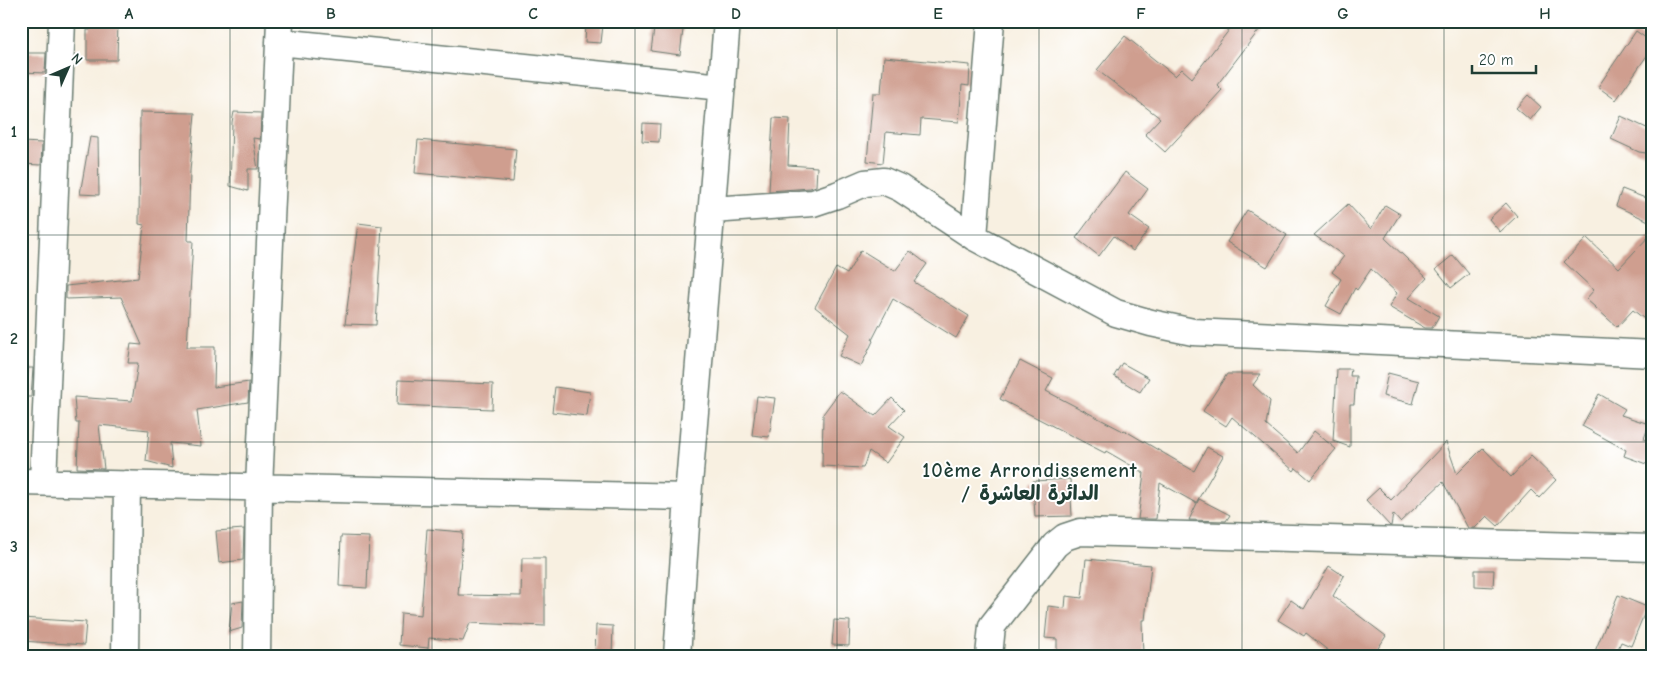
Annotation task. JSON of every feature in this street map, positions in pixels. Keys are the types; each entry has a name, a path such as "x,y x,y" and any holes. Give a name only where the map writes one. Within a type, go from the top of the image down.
{"street":[{"path":"62,21 32,482 688,497"},
{"path":"676,656 727,21"},
{"path":"974,237 991,21"},
{"path":"257,656 259,487 280,32 722,87"},
{"path":"712,210 813,203 837,196 865,183 884,181 900,188 974,237 1116,313 1151,323 1193,332 1653,354"},
{"path":"125,656 127,484"},
{"path":"990,656 992,626 1055,545 1065,537 1080,532 1653,548"}],"building":[{"path":"90,21 118,21 117,60 87,60 87,30 90,30"},
{"path":"655,21 684,21 680,55 651,51"},
{"path":"1236,21 1266,21 1217,85 1222,90 1165,152 1145,134 1160,118 1097,70 1125,36 1175,76 1182,69 1192,78"},
{"path":"586,24 603,25 601,43 585,42"},
{"path":"1636,31 1653,43 1653,47 1616,100 1598,87"},
{"path":"21,53 46,53 45,73 21,72"},
{"path":"884,57 970,65 969,86 962,85 959,122 921,119 920,135 886,132 883,163 867,161 873,93 881,93"},
{"path":"1528,95 1541,107 1530,120 1516,108"},
{"path":"140,112 195,113 190,171 188,241 193,241 187,347 215,347 214,387 249,382 248,402 197,410 201,446 170,443 172,468 146,461 149,430 99,425 104,469 77,468 79,423 76,423 74,397 132,401 138,363 128,363 131,344 142,345 121,297 66,299 66,286 138,278 144,225 139,224"},
{"path":"234,112 261,113 260,139 253,138 258,169 248,169 248,191 230,186"},
{"path":"1621,116 1653,131 1653,154 1639,152 1611,139"},
{"path":"773,118 790,119 788,165 817,167 816,186 769,191"},
{"path":"643,123 660,124 659,142 642,141"},
{"path":"90,137 98,138 99,195 80,194"},
{"path":"418,140 516,149 513,182 415,173"},
{"path":"21,142 42,143 41,165 21,164"},
{"path":"1125,172 1148,189 1129,215 1149,229 1133,251 1114,236 1099,256 1076,238"},
{"path":"1622,189 1653,201 1653,223 1616,206"},
{"path":"1506,203 1517,216 1500,232 1489,219"},
{"path":"1348,204 1371,229 1385,205 1400,214 1385,238 1427,278 1409,298 1439,316 1432,328 1425,328 1389,307 1397,293 1371,269 1357,290 1355,288 1341,314 1326,306 1341,279 1332,272 1344,256 1314,235"},
{"path":"1247,210 1287,235 1267,267 1227,242"},
{"path":"358,223 382,226 376,325 345,324"},
{"path":"1653,232 1653,326 1633,310 1617,327 1586,299 1594,290 1564,262 1587,238 1619,268"},
{"path":"861,250 895,271 910,251 927,264 914,282 969,316 956,338 893,299 861,366 839,356 850,334 815,307 836,268 847,274"},
{"path":"1453,255 1469,274 1451,288 1436,269"},
{"path":"1020,361 1053,378 1046,391 1124,430 1194,471 1207,447 1223,456 1196,503 1160,483 1156,519 1138,519 1144,473 1106,451 1105,453 1000,399"},
{"path":"1122,363 1149,378 1140,392 1114,376"},
{"path":"21,368 33,368 31,397 21,397"},
{"path":"1337,369 1351,369 1350,376 1356,376 1354,404 1350,404 1350,447 1333,441"},
{"path":"1388,373 1419,381 1413,404 1383,396"},
{"path":"1227,374 1261,374 1253,385 1270,401 1266,425 1298,453 1314,431 1336,449 1310,480 1296,468 1294,471 1232,417 1226,426 1203,411"},
{"path":"398,380 493,384 492,409 397,405"},
{"path":"555,387 590,392 587,416 552,412"},
{"path":"840,391 875,416 892,398 904,410 889,426 905,437 886,463 869,451 863,468 822,466 823,414"},
{"path":"1599,394 1625,409 1621,415 1649,424 1644,439 1653,442 1653,454 1649,465 1624,456 1626,450 1582,426"},
{"path":"757,396 775,398 769,437 752,435"},
{"path":"1446,442 1457,474 1483,448 1511,477 1531,456 1556,480 1539,498 1531,490 1498,526 1487,516 1475,528 1468,528 1443,482 1400,522 1393,514 1390,526 1366,500 1379,488 1391,500"},
{"path":"1070,479 1072,516 1035,517 1033,481"},
{"path":"1199,499 1230,515 1226,521 1189,520"},
{"path":"244,529 243,560 219,563 216,531"},
{"path":"427,529 463,532 458,595 521,596 522,558 545,558 545,626 470,623 463,641 429,638 428,648 399,645 401,613 421,615"},
{"path":"341,536 369,537 367,588 339,586"},
{"path":"1086,559 1151,565 1145,620 1142,620 1143,656 1057,656 1057,639 1045,638 1048,606 1065,608 1066,596 1082,598"},
{"path":"1329,566 1344,576 1333,596 1386,636 1373,656 1335,656 1306,633 1304,636 1278,620 1291,600 1304,609"},
{"path":"1475,570 1494,570 1493,587 1475,586"},
{"path":"1618,595 1647,607 1631,646 1621,642 1615,656 1593,656"},
{"path":"243,601 242,628 229,632 232,603"},
{"path":"21,618 86,622 84,645 21,641"},
{"path":"834,620 850,621 849,646 832,645"},
{"path":"596,625 613,626 612,656 595,656"}],"district":[{"name":"10ème Arrondissement / الدائرة العاشرة","path":"1030,482"}]}
